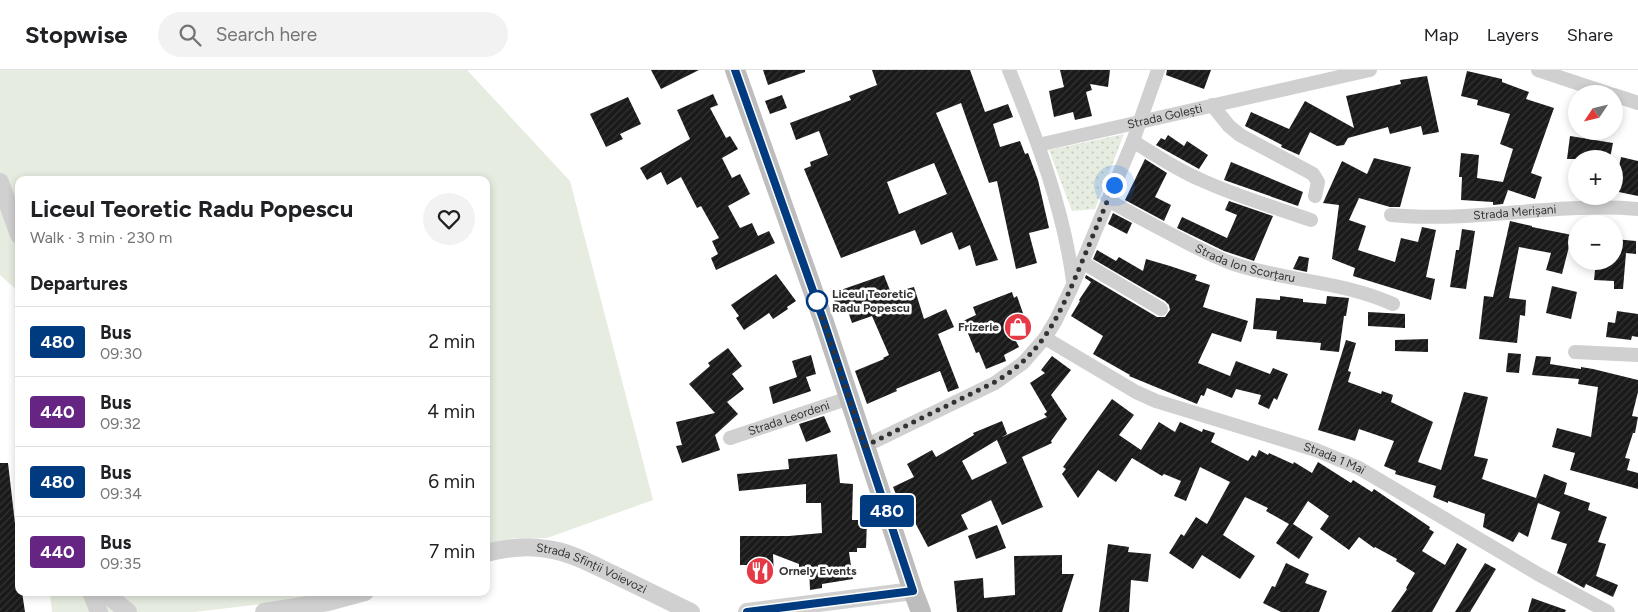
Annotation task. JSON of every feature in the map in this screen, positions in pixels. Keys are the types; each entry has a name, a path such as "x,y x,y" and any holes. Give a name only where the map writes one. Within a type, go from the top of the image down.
{"main road":[{"path":"735,70 791,228 913,591 922,612"}],"street":[{"path":"1009,70 1050,178 1065,230 1074,282"},
{"path":"865,446 1002,378 1022,363 1045,338 1074,282 1141,121 1158,70"},
{"name":"Strada Golești","path":"1038,145 1370,70"},
{"path":"1538,70 1583,85"},
{"path":"1623,98 1638,103"},
{"path":"1212,105 1229,126 1240,135 1313,174 1318,182 1315,196"},
{"path":"1133,141 1168,163 1199,179 1311,220"},
{"path":"0,182 15,224"},
{"name":"Strada Ion Scorțaru","path":"1108,200 1207,253 1233,264 1262,272 1345,288 1377,297 1393,304"},
{"name":"Strada Merișani","path":"1391,215 1452,218 1524,211 1594,208 1638,209"},
{"path":"1082,262 1161,309"},
{"name":"Strada 1 Mai","path":"1045,338 1136,392 1156,401 1316,450 1359,468 1538,574 1608,612"},
{"path":"1575,352 1638,354"},
{"name":"Strada Leordeni","path":"730,438 849,398"},
{"name":"Strada Sfinții Voievozi","path":"490,552 526,547 562,552 691,612"},
{"path":"747,612 913,591"},
{"path":"93,596 99,612"},
{"path":"109,596 128,612"},
{"path":"264,612 328,602 350,596"}],"shaded area":[{"path":"0,70 467,70 570,181 653,500 547,538 516,538 490,543 490,176 15,176 15,288 0,275"},
{"path":"1124,134 1095,209 1072,211 1049,150"},
{"path":"50,596 316,596 194,612 52,612"}],"building":[{"path":"651,70 699,70 661,89"},
{"path":"763,70 805,70 805,72 768,85"},
{"name":"Liceul Teoretic Radu Popescu","path":"872,70 970,70 985,112 1008,104 1013,117 993,124 1000,147 1020,141 1025,154 1028,153 1038,180 1049,228 1029,233 1037,263 1016,269 997,181 989,183 961,103 936,113 998,260 976,266 970,245 959,250 952,232 921,245 915,230 841,258 804,169 811,166 810,162 828,155 819,131 796,140 790,123 851,100 849,96 877,85","holes":["934,163 947,194 899,214 887,182"]},
{"path":"1060,70 1110,70 1108,87 1090,84 1092,90 1086,92 1092,116 1075,120 1073,112 1054,117 1049,91 1064,87"},
{"path":"1167,70 1211,70 1204,89 1166,75"},
{"path":"1467,71 1502,79 1502,82 1529,92 1526,99 1554,108 1531,173 1542,177 1535,199 1508,190 1503,204 1493,205 1493,202 1461,200 1462,177 1459,177 1461,153 1479,155 1477,178 1503,182 1513,149 1500,144 1510,114 1477,105 1478,100 1461,96"},
{"path":"1427,76 1439,132 1423,135 1421,126 1390,134 1388,127 1348,138 1344,145 1337,146 1310,132 1299,155 1245,126 1251,112 1289,129 1305,101 1354,128 1346,96 1401,84 1400,80"},
{"path":"713,94 718,105 710,108 726,138 730,136 738,149 722,158 732,178 740,174 750,194 728,206 740,228 752,223 758,236 769,231 775,243 716,270 711,258 718,254 712,241 719,238 701,206 697,208 681,177 667,185 661,172 647,180 640,168 690,139 677,110"},
{"path":"782,95 787,108 770,114 765,101"},
{"path":"628,97 641,124 620,134 623,139 606,147 590,114"},
{"path":"1168,135 1184,146 1187,141 1208,155 1199,169 1156,145 1161,138 1165,140"},
{"path":"1569,140 1595,140 1613,143 1612,150 1568,150"},
{"path":"1623,157 1638,161 1638,196 1623,193"},
{"path":"1374,158 1411,167 1400,207 1390,207 1359,198 1349,220 1366,226 1358,250 1395,262 1401,238 1418,242 1422,227 1436,230 1426,277 1435,279 1431,300 1353,276 1355,268 1332,259 1339,205 1323,203 1342,161 1367,174"},
{"path":"1145,159 1167,173 1155,197 1171,205 1164,221 1125,200"},
{"path":"1231,162 1303,192 1298,206 1224,180"},
{"path":"1229,201 1273,216 1254,261 1224,251 1177,228 1182,217 1227,238 1237,215 1225,210"},
{"path":"1113,213 1132,223 1127,234 1108,224"},
{"path":"1510,221 1568,234 1568,251 1562,274 1546,270 1551,253 1519,247 1509,298 1526,300 1525,316 1520,315 1517,343 1479,339 1484,296 1493,297"},
{"path":"1462,229 1475,231 1466,289 1450,287 1456,250 1459,250"},
{"path":"1623,240 1636,241 1636,254 1626,253 1623,289 1614,289 1614,281 1594,280 1595,270 1623,270"},
{"path":"1097,250 1116,261 1119,257 1143,271 1146,259 1197,275 1195,280 1210,285 1203,307 1248,321 1241,342 1212,333 1198,363 1230,376 1236,361 1270,374 1273,368 1288,374 1277,400 1274,398 1269,409 1258,404 1261,395 1236,389 1232,398 1207,388 1204,396 1201,395 1197,404 1129,376 1093,354 1103,336 1071,316 1091,282 1085,278 1086,275 1157,317 1165,317 1170,310 1169,305 1165,301 1093,259"},
{"path":"1299,256 1309,258 1307,272 1293,269"},
{"path":"776,274 796,301 773,319 769,313 744,330 736,318 739,316 731,305"},
{"path":"884,275 891,293 914,287 924,319 946,309 954,327 938,334 959,388 948,392 940,371 896,389 897,391 867,404 855,371 889,355 872,316 852,323 845,303 836,306 832,293"},
{"path":"1552,286 1577,292 1571,319 1546,313"},
{"path":"1012,292 1014,298 1017,296 1025,319 1021,320 1024,328 1012,333 1019,347 1004,355 1006,361 986,369 979,352 976,353 963,321 976,315 973,307"},
{"path":"1280,296 1303,299 1303,302 1326,304 1327,296 1349,298 1346,316 1344,316 1339,352 1320,350 1321,343 1276,339 1277,331 1253,329 1256,298 1280,300"},
{"path":"1617,311 1638,314 1638,337 1632,336 1631,340 1606,337 1608,322 1615,323"},
{"path":"1368,312 1405,314 1405,328 1368,326"},
{"path":"1428,339 1428,352 1395,351 1395,340"},
{"path":"1346,340 1356,343 1348,371 1351,372 1348,382 1381,394 1382,391 1393,395 1391,402 1433,422 1418,462 1441,470 1464,392 1488,397 1474,456 1488,459 1482,479 1536,498 1544,474 1567,483 1564,494 1590,503 1588,510 1607,517 1598,542 1606,544 1596,576 1618,585 1613,597 1586,584 1584,588 1557,573 1567,544 1551,539 1560,512 1538,503 1528,537 1519,532 1513,542 1483,527 1485,514 1433,497 1436,486 1395,474 1396,471 1384,466 1394,441 1359,429 1355,441 1318,430"},
{"path":"728,348 742,366 732,374 744,389 727,402 738,414 715,435 720,450 682,463 676,446 682,445 676,422 715,413 689,384 710,366 708,363"},
{"path":"1508,353 1521,354 1519,373 1506,372"},
{"path":"811,355 816,374 806,377 811,391 773,404 769,387 797,377 792,361"},
{"path":"1052,356 1071,370 1051,395 1067,419 1051,441 1052,443 1022,457 1043,507 1002,525 991,500 961,515 968,529 928,547 910,513 905,516 893,487 914,477 907,464 932,450 936,457 974,435 973,433 1002,421 1007,434 1002,437 1047,417 1044,414 1047,412 1030,383 1045,373 1041,370","holes":["997,440 1007,463 972,480 962,461"]},
{"path":"1536,356 1551,357 1550,364 1593,369 1638,380 1638,392 1632,416 1638,417 1635,433 1633,433 1625,458 1630,459 1627,470 1638,473 1638,489 1570,470 1575,453 1552,447 1557,428 1591,437 1598,387 1578,384 1579,379 1532,375"},
{"path":"1112,399 1134,415 1119,435 1141,450 1159,422 1175,432 1180,422 1202,432 1203,429 1215,433 1211,442 1248,461 1252,455 1256,457 1259,450 1293,464 1294,462 1312,473 1318,462 1351,483 1353,480 1372,492 1374,489 1430,527 1429,529 1434,532 1422,551 1445,565 1457,543 1467,549 1432,612 1391,612 1407,589 1415,573 1396,561 1397,559 1374,548 1359,537 1349,550 1320,529 1329,516 1308,501 1293,524 1313,537 1299,559 1276,543 1289,524 1266,511 1268,508 1245,497 1223,535 1255,556 1240,579 1202,555 1193,569 1169,553 1181,534 1184,536 1196,517 1207,524 1230,482 1200,467 1186,501 1174,496 1181,481 1164,474 1162,476 1132,458 1116,482 1098,470 1078,498 1062,474 1066,469 1063,467"},
{"path":"824,416 831,432 806,442 799,424"},
{"path":"837,454 840,483 853,484 852,520 867,520 866,548 857,548 857,552 849,552 853,579 822,584 822,588 810,590 809,566 799,567 799,564 773,554 774,575 748,575 748,565 740,565 740,536 789,536 822,533 821,503 806,503 806,484 739,491 737,474 789,469 788,459"},
{"path":"0,463 8,463 15,523 15,596 23,596 25,612 0,612"},
{"path":"997,525 1006,548 976,559 968,536"},
{"path":"1108,544 1129,547 1128,552 1151,554 1148,582 1131,580 1129,612 1099,612"},
{"path":"1062,555 1062,574 1074,574 1062,612 957,612 954,581 983,578 984,598 1015,595 1014,556"},
{"path":"1286,563 1309,574 1305,583 1327,591 1319,612 1281,612 1263,603 1272,586 1275,587"},
{"path":"1485,563 1496,569 1470,612 1455,612"},
{"path":"1532,598 1566,610 1565,612 1528,612"}],"bus line":[{"name":"480","path":"735,70 824,322 913,591 747,612"}],"place":[{"name":"Liceul Teoretic Radu Popescu","path":"817,301"},
{"name":"Frizerie","path":"1018,327"},
{"name":"Ornely Events","path":"760,571"}],"route":[{"path":"817,301 865,446 995,382 1009,374 1034,351 1045,338 1065,303 1114,185"}]}
